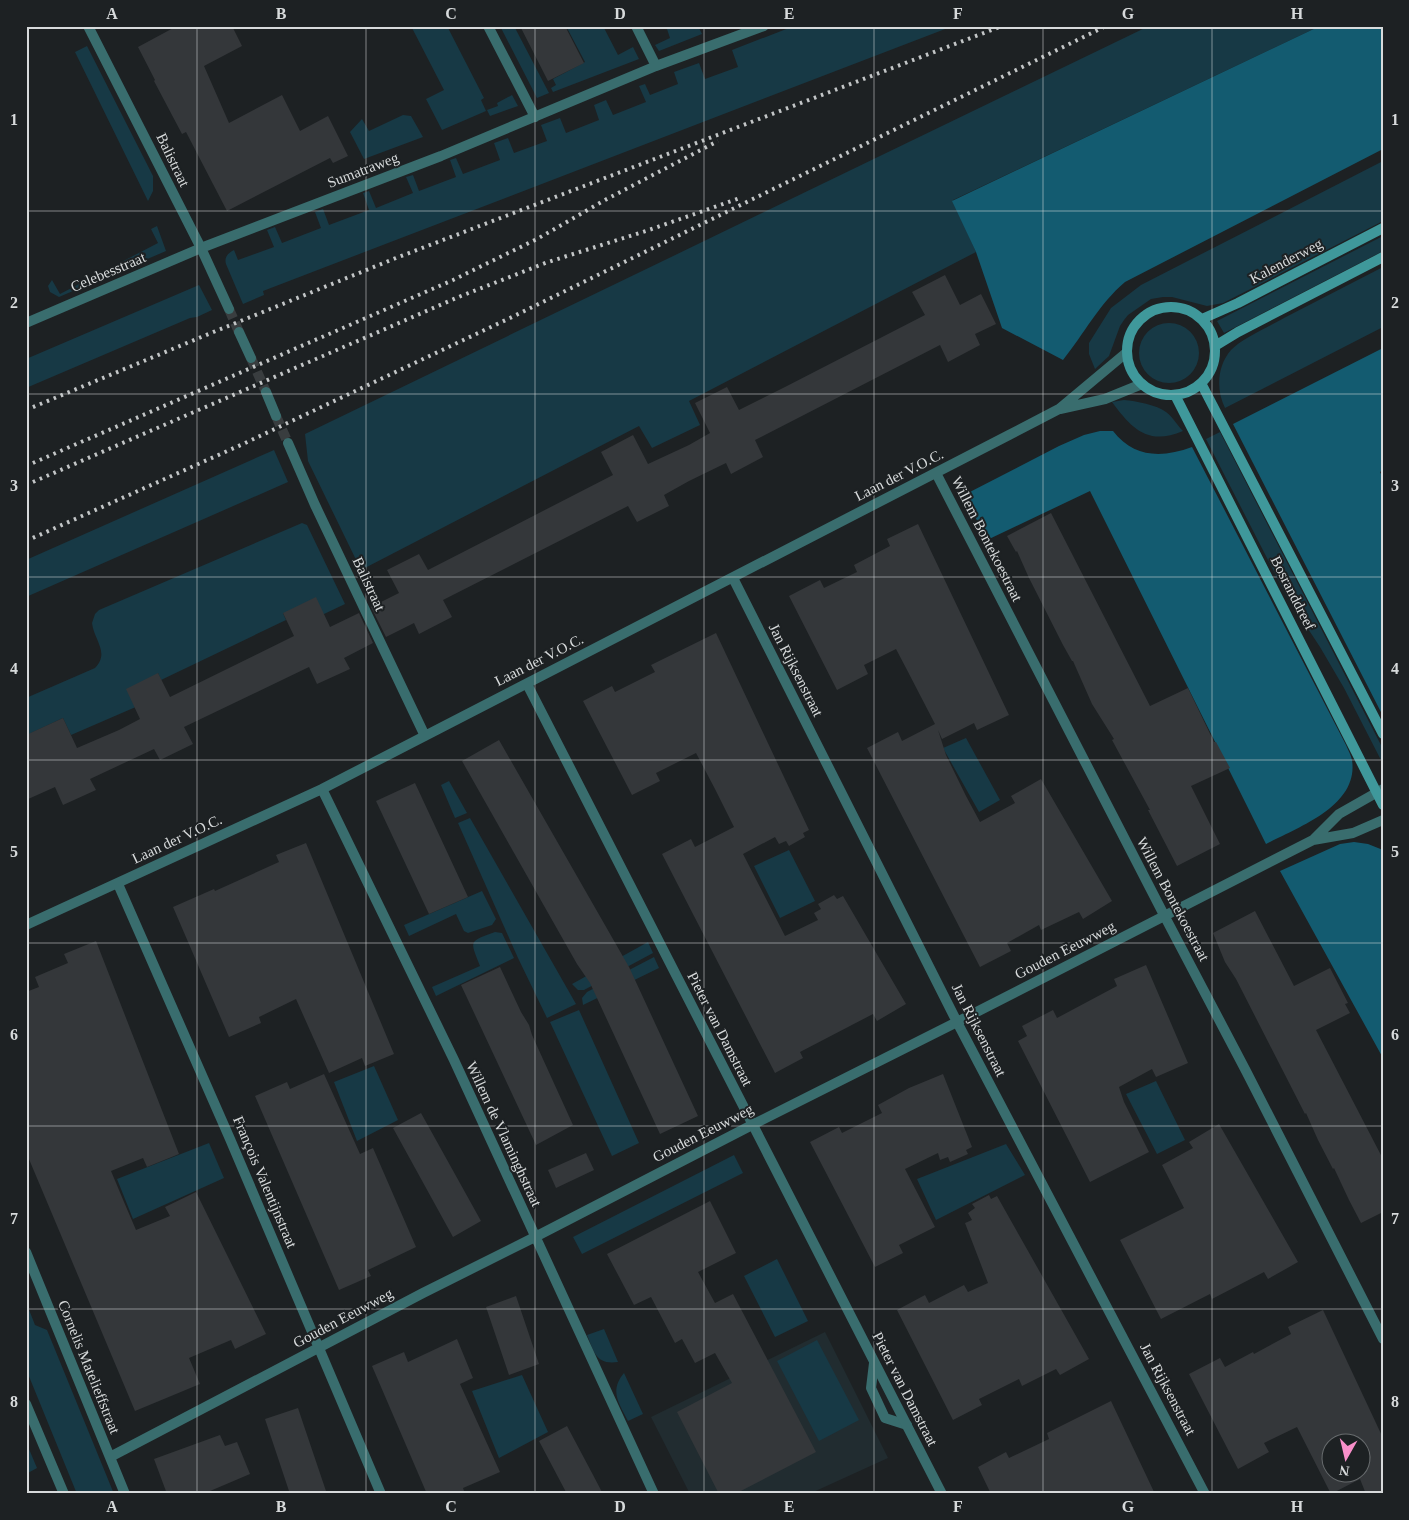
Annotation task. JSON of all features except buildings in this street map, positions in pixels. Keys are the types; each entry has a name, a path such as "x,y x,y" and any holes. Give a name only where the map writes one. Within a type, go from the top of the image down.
{"main road":[{"name":"Kalenderweg","path":"1202,319 1238,303 1383,228"},
{"path":"1215,346 1238,332 1383,257"},
{"path":"1160,308 1183,308 1202,319 1210,330 1215,346 1215,356 1210,371 1202,383 1190,391 1175,395 1160,394 1142,384 1132,372 1126,353 1130,333 1141,318 1160,308"},
{"name":"Bosranddreef","path":"1202,383 1383,734"},
{"name":"Bosranddreef","path":"1175,395 1379,790 1383,805"}],"street":[{"name":"Balistraat","path":"88,26 201,248 229,309"},
{"path":"488,26 535,117"},
{"path":"636,26 656,66"},
{"name":"Sumatraweg","path":"201,248 441,156 656,66 764,26"},
{"name":"Celebesstraat","path":"26,322 201,248"},
{"path":"239,332 250,358"},
{"name":"Laan der V.O.C.","path":"26,924 118,884 322,789 936,473 1059,409 1126,353"},
{"name":"Laan der V.O.C.","path":"1059,409 1105,399 1142,384"},
{"path":"266,392 276,416"},
{"name":"Balistraat","path":"288,443 315,505 424,736"},
{"name":"Willem Bontekoestraat","path":"936,473 1383,1339"},
{"name":"Jan Rijksenstraat","path":"732,578 957,1022 1205,1494"},
{"name":"Pieter van Damstraat","path":"527,684 942,1494"},
{"name":"Willem de Vlaminghstraat","path":"322,789 454,1060 654,1494"},
{"name":"Gouden Eeuwweg","path":"1313,840 1339,814 1379,790"},
{"name":"Gouden Eeuwweg","path":"110,1457 423,1293 1313,840 1353,833 1383,820"},
{"name":"François Valentijnstraat","path":"118,884 320,1348 381,1494"},
{"name":"Cornelis Matelieffstraat","path":"26,1252 125,1494"},
{"path":"874,1362 871,1388 886,1418 907,1426"},
{"path":"26,1404 64,1494"}],"shaded area":[{"path":"411,26 447,26 484,98 481,100 486,111 442,130 426,99 444,90"},
{"path":"500,26 514,26 549,93 537,98"},
{"path":"566,26 603,26 618,55 633,47 639,59 553,92 551,88 556,85 553,79 585,62"},
{"path":"666,26 698,26 702,34 659,51 655,45 670,38"},
{"path":"794,26 953,26 263,291 264,295 243,304 226,264 226,257 234,250 238,260 274,247 267,230 275,227 282,243 321,228 315,212 323,209 329,225 369,210 363,193 369,191 376,208 413,193 406,177 413,175 419,191 456,177 450,160 456,158 463,174 500,160 494,143 508,138 514,153 547,141 541,125 560,118 566,133 599,120 594,105 606,100 613,115 646,102 639,86 645,84 650,95 678,84 674,72 699,63 705,79 738,67 732,50"},
{"path":"1149,26 1320,26 953,200 976,252 689,401 700,425 652,448 639,426 361,570 308,461 305,434"},
{"path":"1320,26 1383,26 1383,149 1125,282 1099,309 1063,360 1002,328 976,252 952,201"},
{"path":"87,46 153,176 153,191 148,201 75,52"},
{"path":"512,95 518,106 490,116 487,110 498,106 497,103"},
{"path":"403,115 411,116 423,137 364,159 350,132 362,119 369,131"},
{"path":"1383,161 1383,221 1223,303 1207,306 1172,297 1151,299 1128,315 1120,326 1109,356 1095,369 1089,354 1089,343 1111,308 1141,285"},
{"path":"157,226 166,251 59,297 50,292 48,286 52,280 60,294 158,243 151,229"},
{"path":"1383,236 1383,251 1224,333 1217,321"},
{"path":"1383,267 1383,327 1225,408 1220,394 1219,378 1226,356 1231,350 1248,337"},
{"path":"199,285 212,310 26,388 26,359"},
{"path":"1163,323 1175,323 1186,328 1194,336 1199,347 1197,365 1186,378 1175,383 1163,383 1152,378 1144,370 1139,359 1139,347 1144,336 1152,328"},
{"path":"1383,348 1383,470 1380,472 1383,478 1383,716 1233,424"},
{"path":"1124,400 1157,407 1171,416 1183,431 1160,437 1150,436 1142,432 1127,420 1112,402"},
{"path":"1100,431 1113,431 1130,446 1139,451 1149,453 1170,453 1192,447 1350,754 1352,776 1346,790 1336,802 1324,813 1309,822 1266,844 1090,491 987,540 964,495 1059,446 1084,435"},
{"path":"1220,432 1383,749 1383,764 1344,688 1287,597 1206,439"},
{"path":"274,450 288,482 26,597 26,560"},
{"path":"302,523 307,525 345,604 324,614 283,613 286,620 161,680 158,673 138,706 71,735 63,718 31,733 26,744 26,698 95,668 99,662 101,657 100,646 92,623 95,614 99,610"},
{"path":"966,738 1000,800 979,812 943,748"},
{"path":"449,781 467,813 455,818 441,785"},
{"path":"470,818 576,1004 547,1018 458,823"},
{"path":"1354,842 1368,844 1383,850 1383,1058 1280,871 1340,844"},
{"path":"789,850 815,901 780,918 754,866"},
{"path":"482,891 496,919 492,925 468,933 464,931 456,914 409,936 404,925"},
{"path":"495,932 502,933 514,958 436,996 432,987 480,966 474,951 474,943 476,940"},
{"path":"648,942 653,953 584,990 578,990 572,984"},
{"path":"654,957 659,968 583,1005 582,998 587,992"},
{"path":"579,1010 639,1143 612,1156 550,1022"},
{"path":"374,1066 398,1120 357,1141 334,1082"},
{"path":"1156,1081 1185,1140 1157,1154 1126,1094"},
{"path":"209,1143 224,1178 133,1219 117,1179"},
{"path":"1006,1144 1025,1175 936,1220 917,1179"},
{"path":"734,1155 743,1173 582,1254 573,1237"},
{"path":"777,1259 808,1321 775,1337 744,1276"},
{"path":"26,1302 35,1325 47,1330 114,1494 77,1494 26,1369"},
{"path":"604,1329 618,1362 600,1359 592,1347 587,1335"},
{"path":"825,1332 888,1458 809,1494 690,1494 651,1417"},
{"path":"817,1340 859,1420 819,1441 777,1361"},
{"path":"624,1373 643,1414 628,1421 619,1403 616,1391 619,1379"},
{"path":"522,1375 548,1432 499,1458 472,1391"},
{"path":"26,1442 37,1468 26,1474"}],"tunnel":[{"path":"229,309 239,332"},
{"path":"251,358 266,392"},
{"path":"276,416 288,443"}],"railway":[{"path":"26,410 396,258 1002,26"},
{"path":"26,541 243,444 510,318 1106,26"},
{"path":"26,466 453,280 537,239 605,200 718,141"},
{"path":"26,485 461,296 548,262 646,231 740,198"}]}
